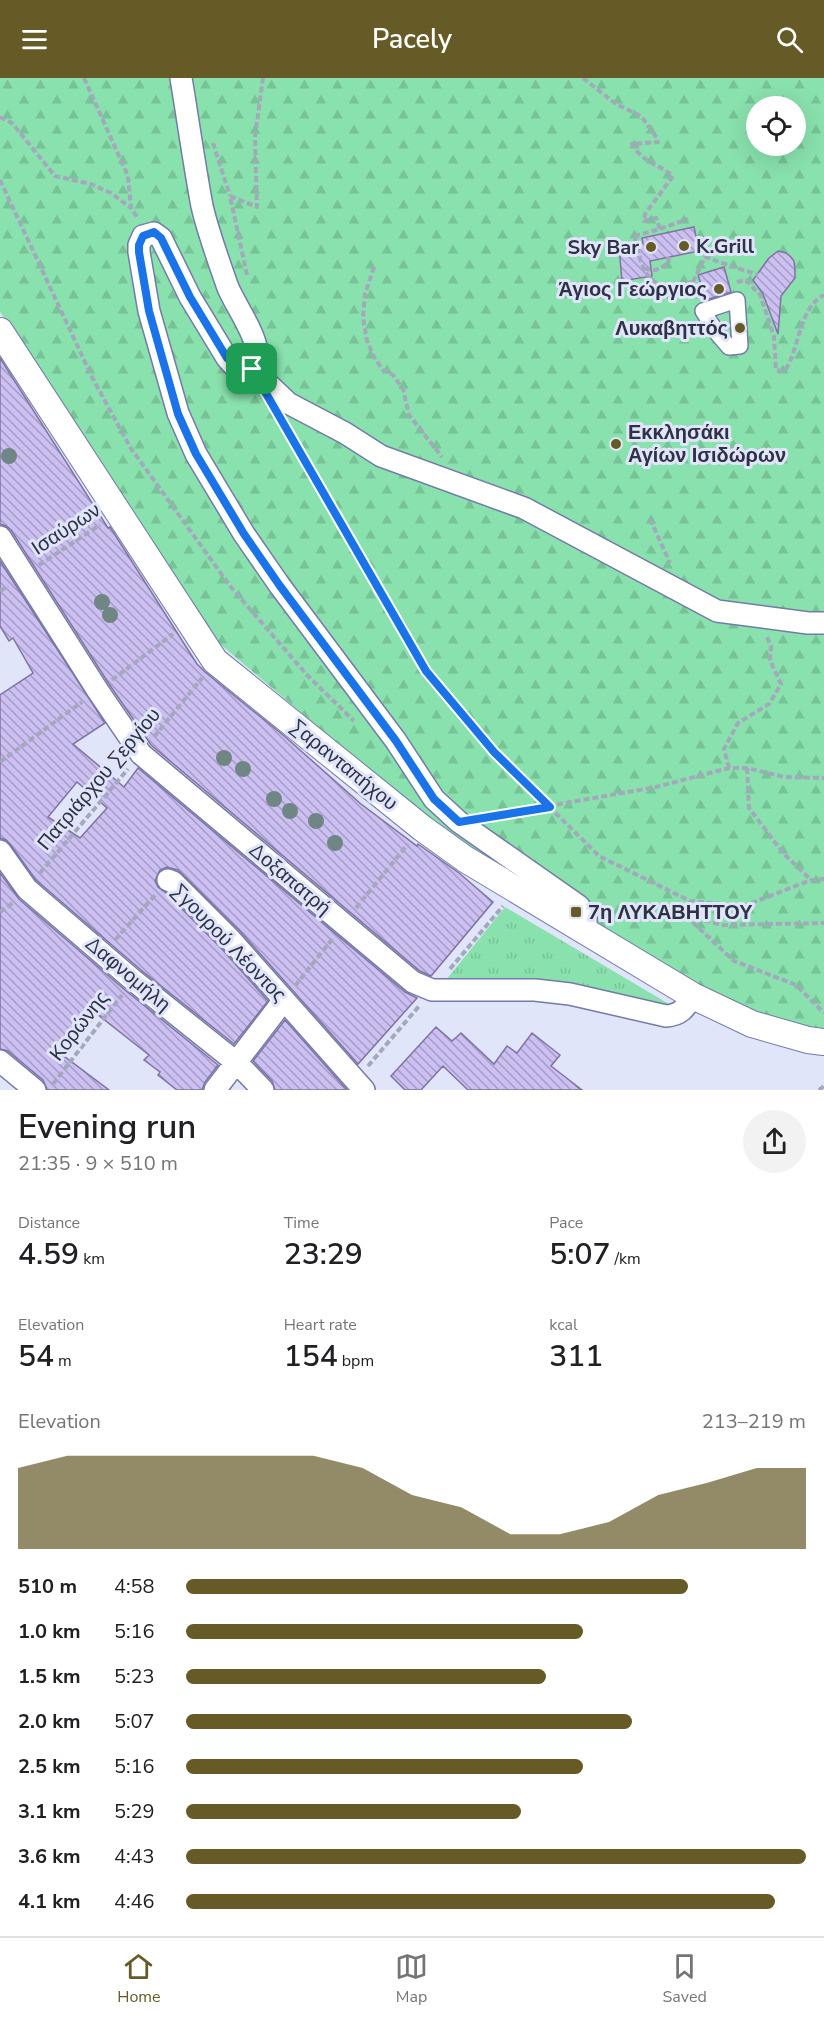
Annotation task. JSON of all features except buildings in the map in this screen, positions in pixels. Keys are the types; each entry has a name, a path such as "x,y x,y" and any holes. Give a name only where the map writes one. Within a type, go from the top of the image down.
{"street":[{"path":"181,78 203,208 231,294 257,347 257,360 252,369"},
{"path":"586,933 586,918 579,906 459,822 434,799 396,741 244,534 196,454 178,414 149,311 139,245 143,236 154,232 161,238 190,297 227,358 237,368 252,369 288,403 345,433 381,456 524,508 717,610 808,623 824,623"},
{"path":"737,300 740,346 729,347 703,311 737,300"},
{"name":"Σαρανταπήχου","path":"0,331 215,661 422,828 465,859 693,996 752,1024 808,1040 824,1042"},
{"name":"Δοξαπατρή","path":"0,537 141,754 413,982 432,990 546,991 570,994 666,1016 675,1015 684,1010 693,996"},
{"name":"Δαφνομήλη","path":"0,851 27,889 133,980 237,1063 263,1090"},
{"name":"Σγουρού Λέοντος","path":"168,880 173,882 230,939 361,1085"},
{"path":"216,1090 284,1000"},
{"path":"0,1061 35,1090"}],"path":[{"path":"84,78 128,176 131,208"},
{"path":"231,294 251,295 230,196 257,207 255,137 263,78"},
{"path":"583,78 616,104 641,116 657,138 658,142 632,144 639,156 665,169 673,176 645,214 644,221 656,218 660,229"},
{"path":"0,117 12,123 55,176 91,184 111,193 131,208 148,233"},
{"path":"0,180 92,377 130,447 230,586 307,675 358,725"},
{"path":"688,219 634,236 644,268 652,282 666,287 693,282"},
{"path":"644,268 656,270 669,263 668,257"},
{"path":"703,311 693,282 705,257 758,274"},
{"path":"374,267 365,294 363,318 367,341 383,370 393,375 403,389 403,397 410,415 441,454 458,483"},
{"path":"737,300 732,283 746,280 760,295 774,337 776,370 780,371 786,369 792,360 810,306 824,295"},
{"path":"280,418 426,671 494,752 599,856 690,901 744,906 811,880 824,879"},
{"name":"Ισαύρων","path":"0,591 118,513"},
{"path":"650,519 684,594"},
{"path":"729,768 724,749 738,723 769,704 781,684 770,660 771,646 763,631 768,618"},
{"name":"Πατριάρχου Σεργίου","path":"0,912 11,905 27,889 141,754 215,661"},
{"path":"459,822 656,787 729,768 747,768 783,777 824,778"},
{"path":"747,768 749,808 783,853 811,880"},
{"path":"284,1000 422,828"},
{"name":"Σγουρού Λέοντος","path":"103,954 168,880"},
{"path":"686,916 690,901"},
{"path":"686,916 723,925 824,923"},
{"path":"686,916 734,961 796,986 824,1013"},
{"name":"Κορώνης","path":"48,1090 133,980"},
{"path":"819,1090 824,1086"}],"green space":[{"name":"Λυκαβηττός","path":"0,78 824,78 824,1030 775,1021 737,1007 668,970 484,860 433,824 208,634 0,312"},
{"path":"505,907 669,1004 662,1007 442,985"}],"place":[{"name":"K.Grill","path":"684,246"},
{"name":"Sky Bar","path":"651,247"},
{"name":"Άγιος Γεώργιος","path":"719,289"},
{"name":"Λυκαβηττός","path":"740,328"},
{"name":"Εκκλησάκι Αγίων Ισιδώρων","path":"616,444"},
{"name":"7η ΛΥΚΑΒΗΤΤΟΥ","path":"576,912"}],"route":[{"path":"154,232 158,234 208,330 227,358 237,368 252,369 426,671 494,752 550,807 459,822 434,799 396,741 280,586 244,534 186,435 149,311 139,252 140,240 143,236 154,232"}]}
